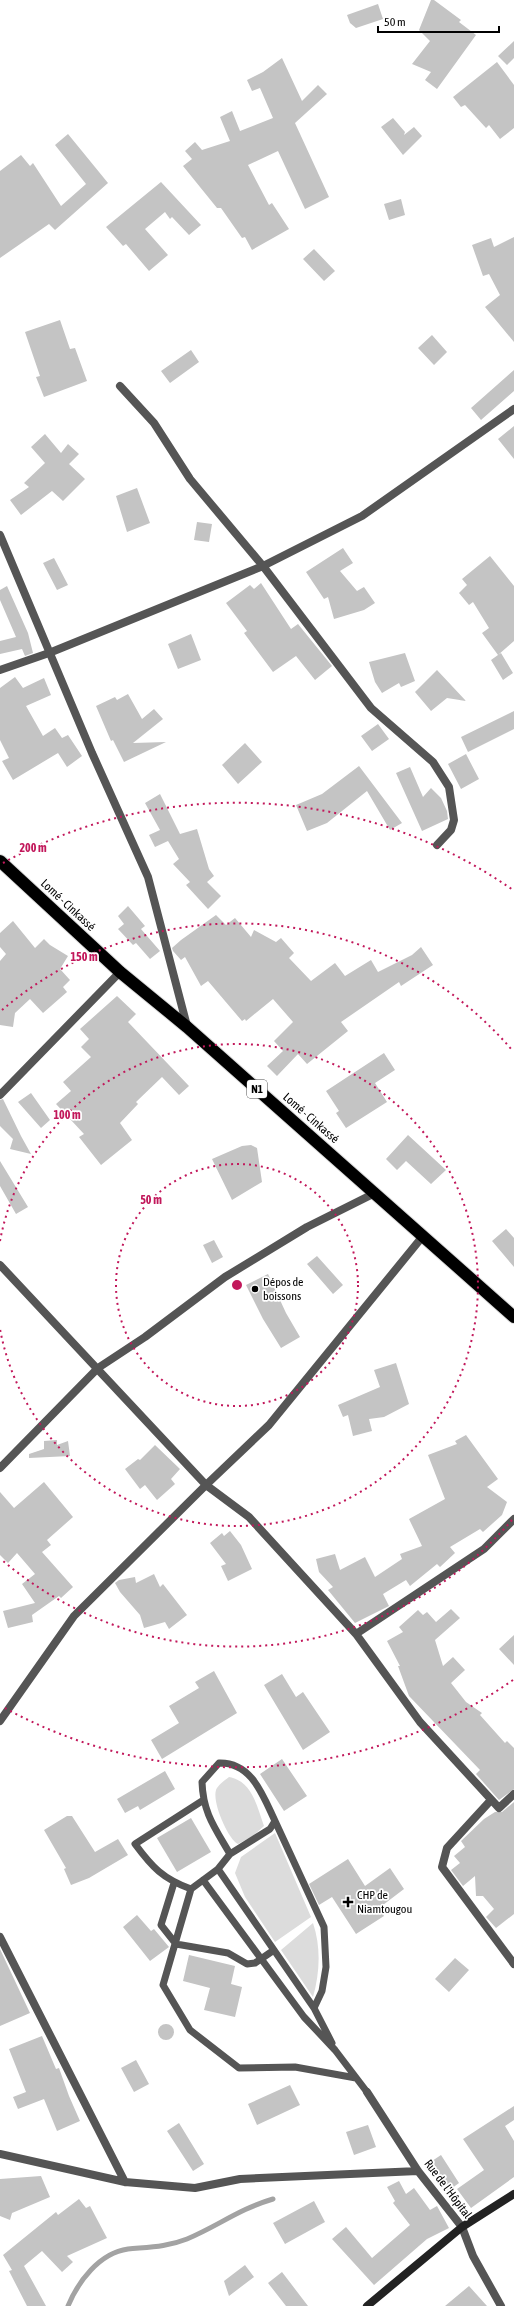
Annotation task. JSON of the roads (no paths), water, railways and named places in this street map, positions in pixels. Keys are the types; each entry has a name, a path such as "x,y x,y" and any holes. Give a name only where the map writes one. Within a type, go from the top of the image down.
{"highway":[{"name":"Lomé - Cinkassé","path":"0,861 120,972 187,1027 514,1317"}],"main road":[{"path":"367,2306 462,2227 514,2194"}],"street":[{"path":"120,386 154,423 190,479 263,566 371,708 433,762 449,788 454,820 451,830 437,845"},
{"path":"0,670 49,653 263,566 362,516 514,409"},
{"path":"0,535 49,653 148,877 187,1027"},
{"path":"0,1095 120,972"},
{"path":"0,1468 98,1368 145,1337 225,1277 307,1227 375,1193"},
{"path":"0,1721 74,1616 206,1484 269,1425 423,1236"},
{"path":"0,1265 206,1484 249,1517 356,1634 420,1722 498,1808 514,1794"},
{"path":"356,1634 484,1549 514,1518"},
{"path":"491,1800 447,1848 442,1866 514,1964"},
{"path":"0,1937 125,2182"},
{"name":"Rue de l'Hôpital","path":"366,2092 418,2171 462,2227 473,2256 501,2306"},
{"path":"0,2154 125,2182 195,2188 240,2179 418,2171"}],"lane":[{"path":"230,1854 210,1820 202,1800 202,1782 218,1763 230,1763 244,1770 257,1784 276,1821 324,1927 326,1967 322,1991 314,2008"},
{"path":"191,1889 174,1883 153,1868 135,1844 202,1800"},
{"path":"276,1821 270,1829 255,1840 230,1854 218,1869 191,1889 163,1985 190,2030 239,2068 295,2067 356,2078"},
{"path":"218,1869 314,2008 335,2050"},
{"path":"203,1880 260,1960 304,2017 335,2050 366,2092"},
{"path":"174,1883 161,1925 176,1944 228,1953 247,1964 255,1963 274,1950"}],"waterway":[{"path":"68,2306 84,2278 99,2262 108,2256 128,2249 180,2242 239,2213 273,2199"}],"place":[{"name":"Dépos de boissons","path":"255,1289"},
{"name":"CHP de Niamtougou","path":"348,1902"}]}
